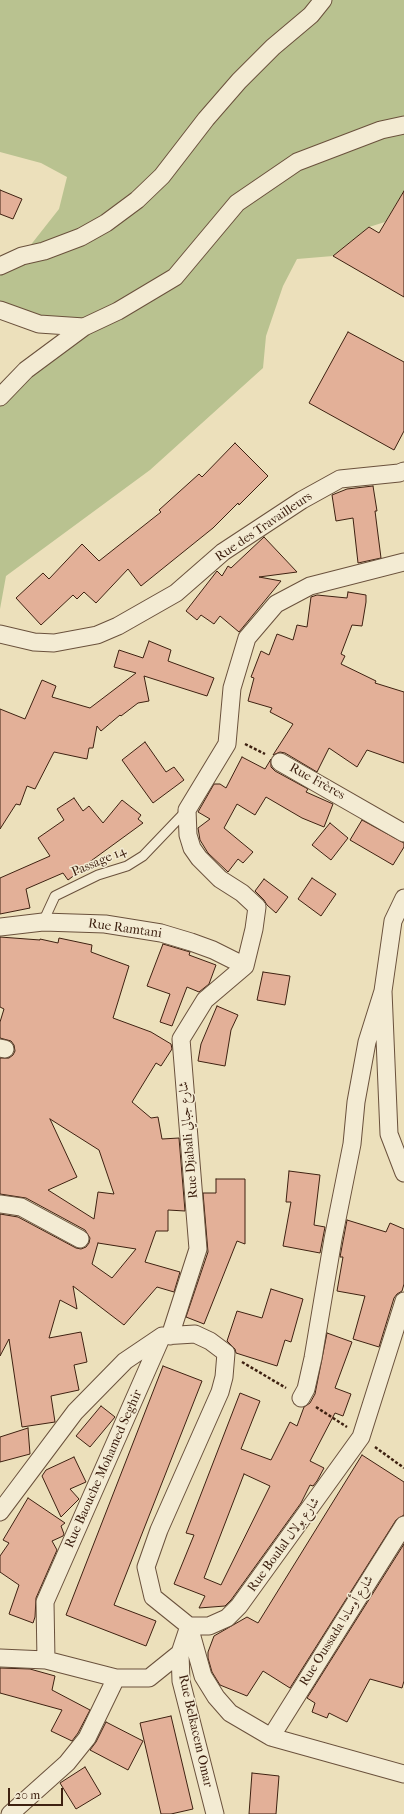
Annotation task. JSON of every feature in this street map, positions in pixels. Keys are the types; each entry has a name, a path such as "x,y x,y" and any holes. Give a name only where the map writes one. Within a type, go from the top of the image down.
{"street":[{"path":"0,266 22,256 44,251 81,237 106,223 137,200 162,176 206,119 240,80 273,47 311,15 323,0"},
{"path":"0,397 26,370 84,327 118,311 175,277 237,203 297,162 381,130 404,125"},
{"path":"0,310 39,324 84,327"},
{"name":"Rue des Travailleurs","path":"0,634 34,642 54,643 97,635 118,626 176,593 223,552 302,500 340,479 399,473 404,471"},
{"path":"245,966 254,929 257,907 242,893 220,878 199,858 192,848 188,835 186,810 227,744 232,688 247,638 276,604 310,586 404,562"},
{"name":"Rue Frères","path":"280,762 404,833"},
{"path":"301,1398 306,1389 313,1358 333,1238 352,1144 356,1102 367,1042 383,991 393,921 404,898"},
{"name":"Rue Ramtani","path":"0,928 43,922 105,924 161,933 191,942 245,966"},
{"name":"Rue Djabali شارع جبالي","path":"166,1336 198,1249 181,1039 205,1000 245,966"},
{"path":"383,991 389,1134 400,1152 404,1173"},
{"path":"0,1204 21,1207 80,1239"},
{"name":"Rue Boulal شارع بولال","path":"189,1626 209,1626 227,1618 240,1606 361,1437 404,1301"},
{"path":"0,1512 75,1412 125,1361 166,1336 195,1334 210,1341 226,1353 220,1392 159,1530 146,1567 152,1597 189,1626 203,1676 216,1697 230,1713 271,1737 404,1774"},
{"name":"Rue Baouche Mohamed Seghir","path":"46,1660 45,1602 166,1336"},
{"name":"Rue Oussada شارع أوسادا","path":"271,1737 404,1525"},
{"name":"Rue Belkacem Omar","path":"189,1626 180,1653 181,1681 214,1814"},
{"path":"149,1678 180,1653"},
{"path":"0,1658 46,1660 116,1678 149,1678 181,1681"},
{"path":"10,1814 67,1763 87,1738 116,1678"}],"lane":[{"name":"Passage 14","path":"43,922 55,896 98,875 127,866 143,856 186,810"}],"path":[{"name":"Rue Frères","path":"227,744 238,742 249,745 280,762"}],"green space":[{"path":"0,0 404,0 404,191 385,222 369,227 333,256 297,259 283,286 266,336 263,368 150,470 6,576 0,609 0,397 84,328 0,310 0,266 22,256 59,209 67,177 41,163 0,152"}],"building":[{"path":"0,190 22,199 13,219 0,214"},
{"path":"404,191 404,297 333,256 369,227 379,233"},
{"path":"348,332 404,362 404,431 394,450 309,403"},
{"path":"235,443 268,476 213,528 141,586 128,569 96,603 84,592 77,599 73,595 41,625 16,598 43,573 49,579 82,544 99,561 161,512 159,510 199,474 202,477"},
{"path":"373,486 377,511 375,511 381,558 358,563 353,518 336,521 332,495 347,489"},
{"path":"264,537 297,572 259,577 281,581 239,632 220,616 214,624 201,615 197,620 186,611 217,571 222,576 228,566 231,568"},
{"path":"348,592 366,595 366,602 362,626 352,625 341,654 345,656 341,664 376,681 375,683 404,692 404,763 367,750 357,767 329,748 317,772 285,753 280,752 273,755 293,724 270,712 272,708 248,701 254,678 251,677 261,651 269,655 277,634 293,640 297,625 307,627 311,597 317,595 347,598"},
{"path":"149,641 171,650 168,661 214,678 207,696 144,676 149,701 138,703 121,716 120,715 101,731 97,726 93,748 89,748 87,759 54,752 35,789 27,786 20,805 16,804 0,829 0,709 25,719 42,680 56,686 52,697 90,708 136,673 114,667 119,650 143,658"},
{"path":"145,742 166,772 174,767 184,780 153,803 122,760"},
{"path":"242,757 265,769 271,759 271,767 275,771 308,789 306,792 333,804 324,827 302,818 266,797 255,815 237,804 224,828 253,852 243,863 238,859 228,872 208,853 200,840 198,828 210,819 198,812 214,784 220,784 226,788"},
{"path":"74,798 83,811 89,806 103,823 122,800 141,815 138,819 143,823 84,866 83,871 80,871 68,880 63,873 26,889 30,908 0,914 0,878 50,856 38,838 64,820 57,809"},
{"path":"362,820 404,843 404,847 393,865 350,840"},
{"path":"330,823 348,838 331,860 312,845"},
{"path":"312,878 336,894 321,916 298,899"},
{"path":"264,879 288,897 276,913 255,891"},
{"path":"0,937 40,939 58,943 59,938 92,945 91,952 129,966 113,1018 151,1032 171,1044 172,1049 161,1066 156,1063 132,1102 151,1118 158,1117 162,1139 179,1138 185,1211 168,1210 168,1231 156,1231 145,1262 180,1272 174,1292 157,1287 124,1325 73,1286 77,1309 60,1300 49,1338 81,1332 87,1362 74,1365 79,1390 51,1396 55,1422 22,1427 9,1339 0,1356 0,1214 18,1217 76,1248 81,1249 86,1247 90,1238 85,1230 26,1198 0,1194 0,1058 9,1058 15,1051 14,1045 11,1041 0,1038 0,1022 4,1009 0,1007","holes":["50,1119 99,1150 114,1194 98,1192 94,1219 48,1190 77,1177","98,1243 136,1249 112,1278 92,1264"]},
{"path":"163,944 190,952 189,955 216,965 209,984 199,992 187,987 172,1026 160,1022 170,994 147,986"},
{"path":"263,972 290,976 285,1005 257,1000"},
{"path":"217,1006 238,1015 231,1030 225,1066 198,1061 201,1044"},
{"path":"289,1171 320,1175 314,1225 325,1227 320,1253 283,1246 291,1202 286,1202"},
{"path":"216,1179 245,1179 245,1244 237,1241 204,1324 186,1317 208,1252 203,1193 216,1193"},
{"path":"347,1220 386,1232 390,1223 404,1229 404,1284 402,1291 394,1298 379,1347 353,1339 365,1296 337,1291 343,1257 340,1257"},
{"path":"271,1289 303,1299 291,1342 285,1340 277,1366 236,1353 235,1349 227,1341 237,1311 262,1318"},
{"path":"327,1333 352,1342 335,1388 351,1394 343,1416 335,1413 310,1461 324,1468 317,1481 313,1486 310,1485 301,1503 231,1600 225,1606 199,1608 205,1596 174,1584 194,1535 186,1533 240,1393 260,1401 241,1449 271,1460 290,1422 297,1426 304,1407 310,1403 315,1394","holes":["244,1474 270,1486 221,1585 204,1578"]},
{"path":"163,1366 202,1381 114,1605 156,1621 146,1646 66,1615"},
{"path":"101,1406 115,1417 90,1447 76,1436"},
{"path":"28,1428 30,1454 0,1462 0,1437"},
{"path":"362,1455 404,1482 404,1515 396,1520 290,1688 263,1671 247,1696 220,1685 212,1672 208,1658 208,1652 214,1636 247,1617 258,1623"},
{"path":"74,1457 86,1482 70,1489 79,1499 61,1517 42,1476 46,1470"},
{"path":"28,1498 65,1523 61,1526 64,1534 63,1536 52,1541 57,1550 36,1598 35,1617 33,1623 9,1614 19,1585 0,1572 0,1556 9,1543 3,1540"},
{"path":"404,1544 404,1681 402,1688 370,1679 347,1722 329,1713 327,1718 312,1712 315,1703 307,1698"},
{"path":"0,1668 30,1669 55,1676 52,1690 90,1710 72,1741 51,1731 62,1710 0,1693"},
{"path":"171,1716 193,1809 171,1814 161,1814 140,1723"},
{"path":"106,1722 143,1741 128,1770 90,1750 96,1742"},
{"path":"85,1767 101,1794 76,1809 60,1783"},
{"path":"252,1773 279,1776 276,1814 249,1814"}]}
